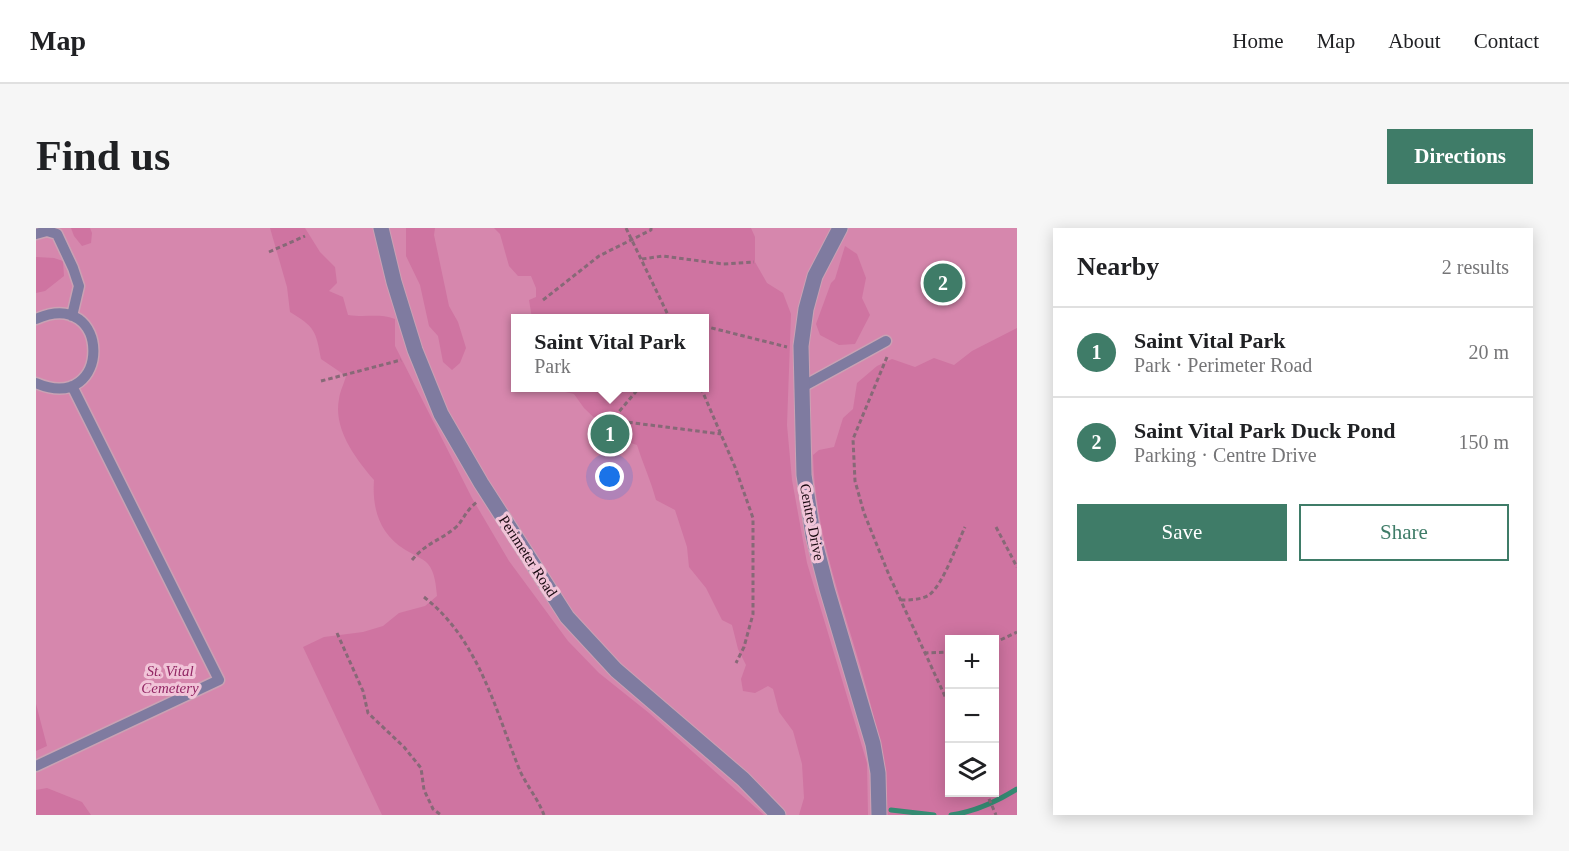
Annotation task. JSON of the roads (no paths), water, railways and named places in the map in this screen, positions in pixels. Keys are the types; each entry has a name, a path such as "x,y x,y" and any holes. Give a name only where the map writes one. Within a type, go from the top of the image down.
{"street":[{"name":"Perimeter Road","path":"381,228 394,282 417,355 441,414 488,494 567,617 616,670 743,779 778,815"},
{"name":"Centre Drive","path":"840,228 816,276 806,309 801,350 804,475 813,535 826,589 873,744 878,773 879,815"}],"lane":[{"path":"36,234 47,231 57,234 73,268 79,286 72,316"},
{"path":"36,319 47,314 60,313 72,316 90,333 94,345 94,357 90,369 72,386 60,389 47,388 36,383"},
{"path":"801,387 886,341"},
{"path":"36,766 219,680 72,386"}],"waterway":[{"path":"951,815 985,806 1017,789"},
{"path":"891,810 934,815"}],"place":[{"name":"Saint Vital Park Duck Pond","path":"943,283"},
{"name":"Saint Vital Park","path":"610,434"}],"park label":[{"name":"St. Vital Cemetery","path":"170,680"}]}
